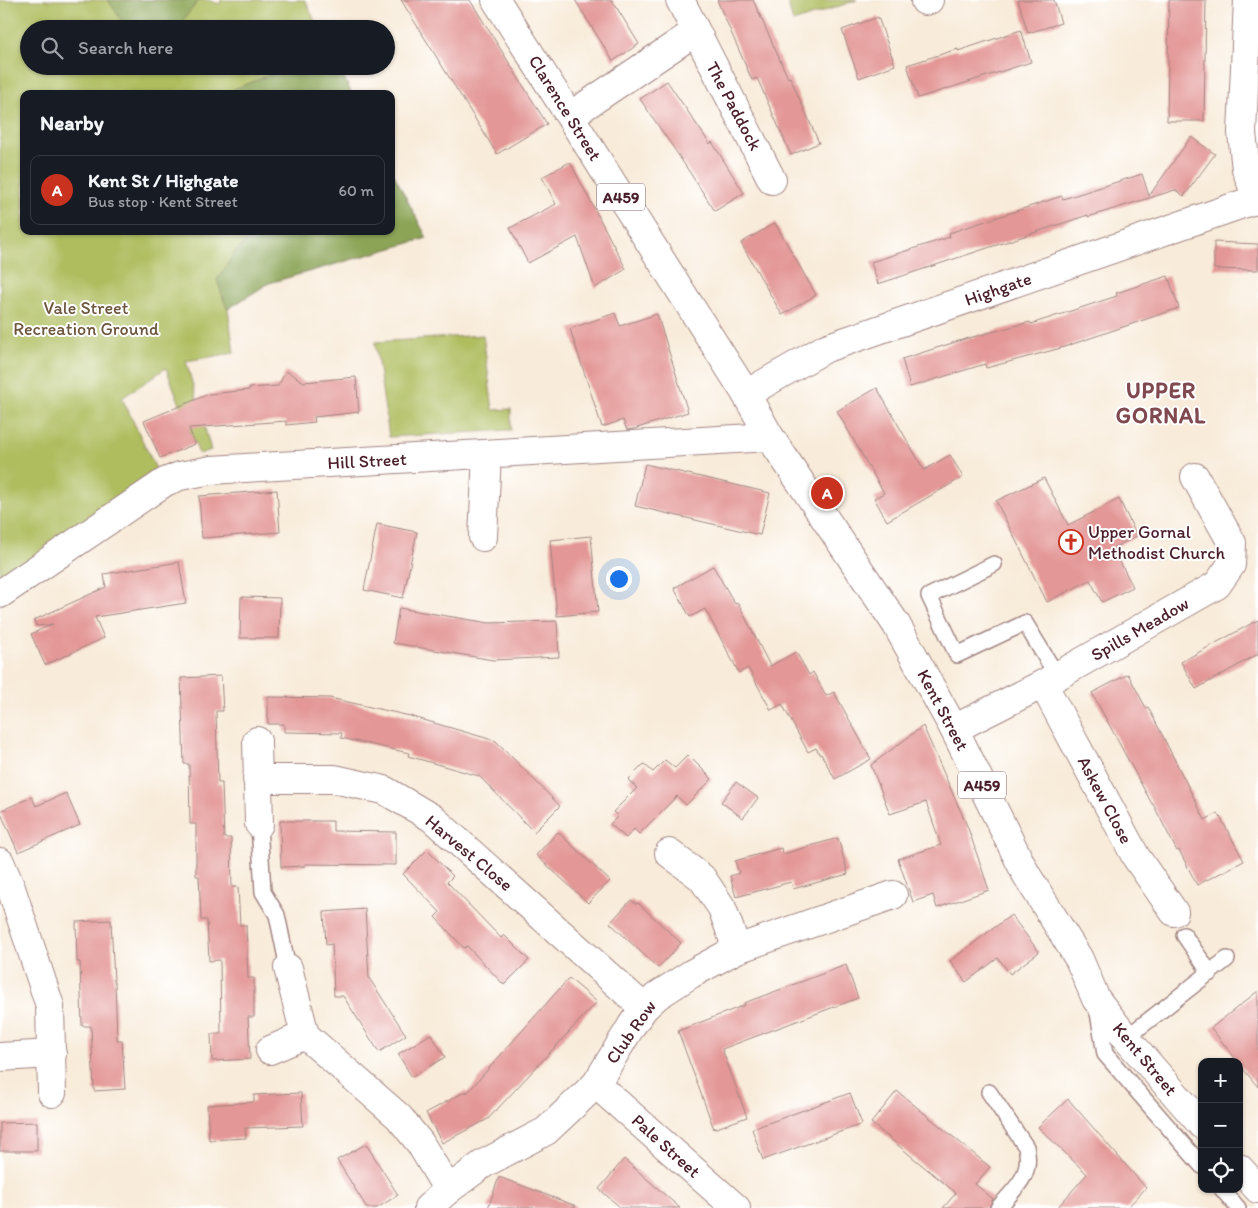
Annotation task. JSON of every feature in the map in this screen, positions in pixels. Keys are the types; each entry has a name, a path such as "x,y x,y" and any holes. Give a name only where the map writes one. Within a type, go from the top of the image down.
{"street":[{"name":"Clarence Street","path":"496,0 746,394"},
{"name":"The Paddock","path":"680,0 772,180"},
{"path":"1248,0 1242,133 1252,163 1257,200"},
{"path":"570,116 695,32"},
{"name":"Highgate","path":"746,394 826,348 1257,200"},
{"name":"Kent Street","path":"746,394 770,437 896,624 954,729 1026,874 1079,959 1096,999 1126,1038 1198,1120"},
{"name":"Hill Street","path":"0,594 165,482 180,476 212,470 770,437"},
{"path":"483,537 488,454"},
{"name":"Spills Meadow","path":"954,729 1050,680 1217,585 1231,565 1232,543 1195,477"},
{"name":"Askew Close","path":"1050,680 1136,857 1179,924"},
{"path":"257,740 259,824"},
{"name":"Harvest Close","path":"257,779 334,779 384,790 392,794 439,824 644,1008"},
{"path":"669,853 702,878 722,908 737,949"},
{"path":"0,862 11,888 50,1006 52,1093"},
{"name":"Club Row","path":"428,1208 448,1190 484,1164 546,1131 596,1084 632,1025 644,1008 657,996 691,974 737,949 893,895"},
{"path":"288,968 305,1035 399,1117 420,1143 448,1190"},
{"path":"270,1050 305,1035"},
{"path":"0,1057 52,1054"},
{"name":"Pale Street","path":"596,1084 736,1208"},
{"path":"1243,1172 1258,1189"}],"lane":[{"path":"994,564 929,596 957,655 1025,623 1050,680"},
{"path":"259,824 264,892 277,915 288,968"},
{"path":"1179,924 1210,973"},
{"path":"1126,1038 1227,959"},
{"path":"1096,999 1105,1054 1198,1161"},
{"path":"990,1092 1026,1147 1029,1165 1024,1177 998,1208"},
{"path":"1225,1193 1238,1208"}],"green space":[{"name":"Vale Street Recreation Ground","path":"0,0 207,0 220,4 221,0 305,0 315,20 20,20 20,75 342,75 350,90 20,90 20,235 395,235 395,177 427,238 269,283 228,309 234,353 186,361 211,450 199,454 166,368 122,398 158,473 0,580"},
{"path":"108,0 199,0 183,20 121,20"},
{"path":"787,0 857,0 793,22"},
{"path":"270,75 342,75 350,90 234,90"},
{"path":"395,177 427,238 269,283 227,309 217,280 235,252 253,235 395,235"},
{"path":"483,335 493,410 511,409 511,430 389,437 375,342"}],"building":[{"path":"401,0 470,0 547,124 497,154"},
{"path":"575,0 612,0 639,44 613,61"},
{"path":"717,0 753,0 819,143 791,155 757,78 752,80"},
{"path":"1018,0 1054,0 1061,23 1028,33"},
{"path":"1169,0 1206,0 1204,121 1167,121"},
{"path":"878,17 895,65 859,78 842,30"},
{"path":"1021,30 1031,62 918,98 907,65 958,49 958,51"},
{"path":"667,81 710,144 712,142 744,193 715,211 640,99"},
{"path":"1191,137 1215,154 1184,196 1175,190 1088,217 1088,215 878,284 871,262 950,237 949,233 1062,196 1063,199 1142,174 1149,196"},
{"path":"570,162 626,269 595,288 577,237 528,263 510,228 556,204 542,177"},
{"path":"775,223 816,295 782,315 741,243"},
{"path":"1214,242 1258,244 1258,270 1214,269"},
{"path":"1168,276 1179,308 1061,348 986,368 985,364 910,387 902,359 965,339 1030,322 1031,324 1117,296 1116,293"},
{"path":"615,313 620,326 657,314 688,412 634,429 627,430 623,420 602,427 570,329"},
{"path":"286,371 304,382 356,377 359,412 314,417 315,422 286,425 286,421 189,428 195,444 160,458 144,421 209,394 278,386"},
{"path":"877,388 924,470 950,455 963,477 887,521 874,498 884,493 837,411"},
{"path":"645,464 770,493 760,535 635,506"},
{"name":"Upper Gornal Methodist Church","path":"1044,478 1068,525 1119,499 1137,536 1113,548 1133,587 1102,602 1090,580 1047,602 996,501"},
{"path":"277,490 280,532 202,538 199,496"},
{"path":"377,524 417,532 403,598 364,590"},
{"path":"591,536 598,612 557,616 550,540"},
{"path":"179,562 186,603 95,617 104,638 45,665 31,634 53,624 36,626 34,620 106,587 104,574"},
{"path":"713,566 735,604 738,603 770,666 796,652 809,675 813,672 826,696 834,692 871,759 835,779 816,748 808,752 782,704 771,710 748,668 739,673 705,609 690,617 674,588"},
{"path":"241,597 280,598 279,638 240,638"},
{"path":"399,608 489,623 557,621 559,657 493,660 393,643"},
{"path":"1258,620 1258,654 1196,689 1181,662"},
{"path":"1128,674 1146,708 1148,707 1205,820 1218,813 1244,861 1197,885 1092,693"},
{"path":"221,676 223,711 216,711 218,783 222,783 224,838 231,838 232,887 238,887 240,925 246,925 248,978 254,978 254,1017 248,1017 250,1059 212,1061 211,1034 221,1034 220,960 209,961 207,920 201,920 199,876 196,876 196,824 190,824 189,764 184,764 181,678"},
{"path":"268,697 330,698 410,716 496,741 560,806 534,832 479,776 408,756 409,753 341,738 342,733 284,732 284,724 268,724"},
{"path":"923,726 968,828 989,890 937,908 933,895 913,902 898,859 941,845 926,802 890,814 871,765"},
{"path":"688,755 712,779 686,805 677,796 639,834 634,829 626,838 610,824 618,816 613,812 637,788 628,780 644,764 653,772 665,760 675,768"},
{"path":"736,782 758,798 743,818 721,802"},
{"path":"66,793 80,825 18,852 0,811 32,797 36,806"},
{"path":"280,821 333,821 333,831 396,832 396,865 305,864 305,866 281,867"},
{"path":"558,832 610,881 588,903 536,855"},
{"path":"838,838 848,874 793,889 791,882 736,897 730,876 739,873 735,861 781,848 783,854"},
{"path":"427,850 453,876 447,882 501,938 504,935 529,960 504,985 467,946 464,948 435,917 440,912 403,874"},
{"path":"631,900 636,904 638,903 681,943 658,968 610,923"},
{"path":"365,909 369,978 406,1035 379,1052 343,996 334,996 332,944 326,945 324,912"},
{"path":"1011,915 1039,952 1010,974 998,958 966,982 950,961"},
{"path":"111,920 117,1040 122,1040 125,1089 94,1091 91,1026 82,1026 80,962 77,962 76,922"},
{"path":"846,965 858,998 722,1049 747,1117 714,1129 678,1031 745,1005 744,1003"},
{"path":"569,978 597,1002 488,1119 442,1143 426,1113 466,1091 467,1093"},
{"path":"1258,991 1258,1087 1243,1069 1243,1058 1235,1058 1211,1028"},
{"path":"431,1034 445,1057 412,1077 398,1054"},
{"path":"897,1091 990,1167 975,1184 993,1199 989,1208 943,1208 956,1193 871,1123"},
{"path":"301,1093 303,1126 245,1128 246,1138 209,1140 207,1105 254,1102 254,1095"},
{"path":"850,1093 862,1124 763,1160 752,1129"},
{"path":"1068,1099 1146,1188 1127,1208 1057,1208 1087,1174 1038,1127"},
{"path":"37,1122 37,1151 0,1151 0,1123"},
{"path":"366,1144 398,1195 377,1208 367,1208 337,1160"},
{"path":"624,1159 680,1208 621,1208 599,1189"},
{"path":"499,1177 576,1206 575,1208 488,1208"}],"place":[{"name":"Kent St / Highgate","path":"827,493"},
{"name":"Upper Gornal Methodist Church","path":"1071,542"}],"district":[{"name":"UPPER GORNAL","path":"1161,402"}]}
